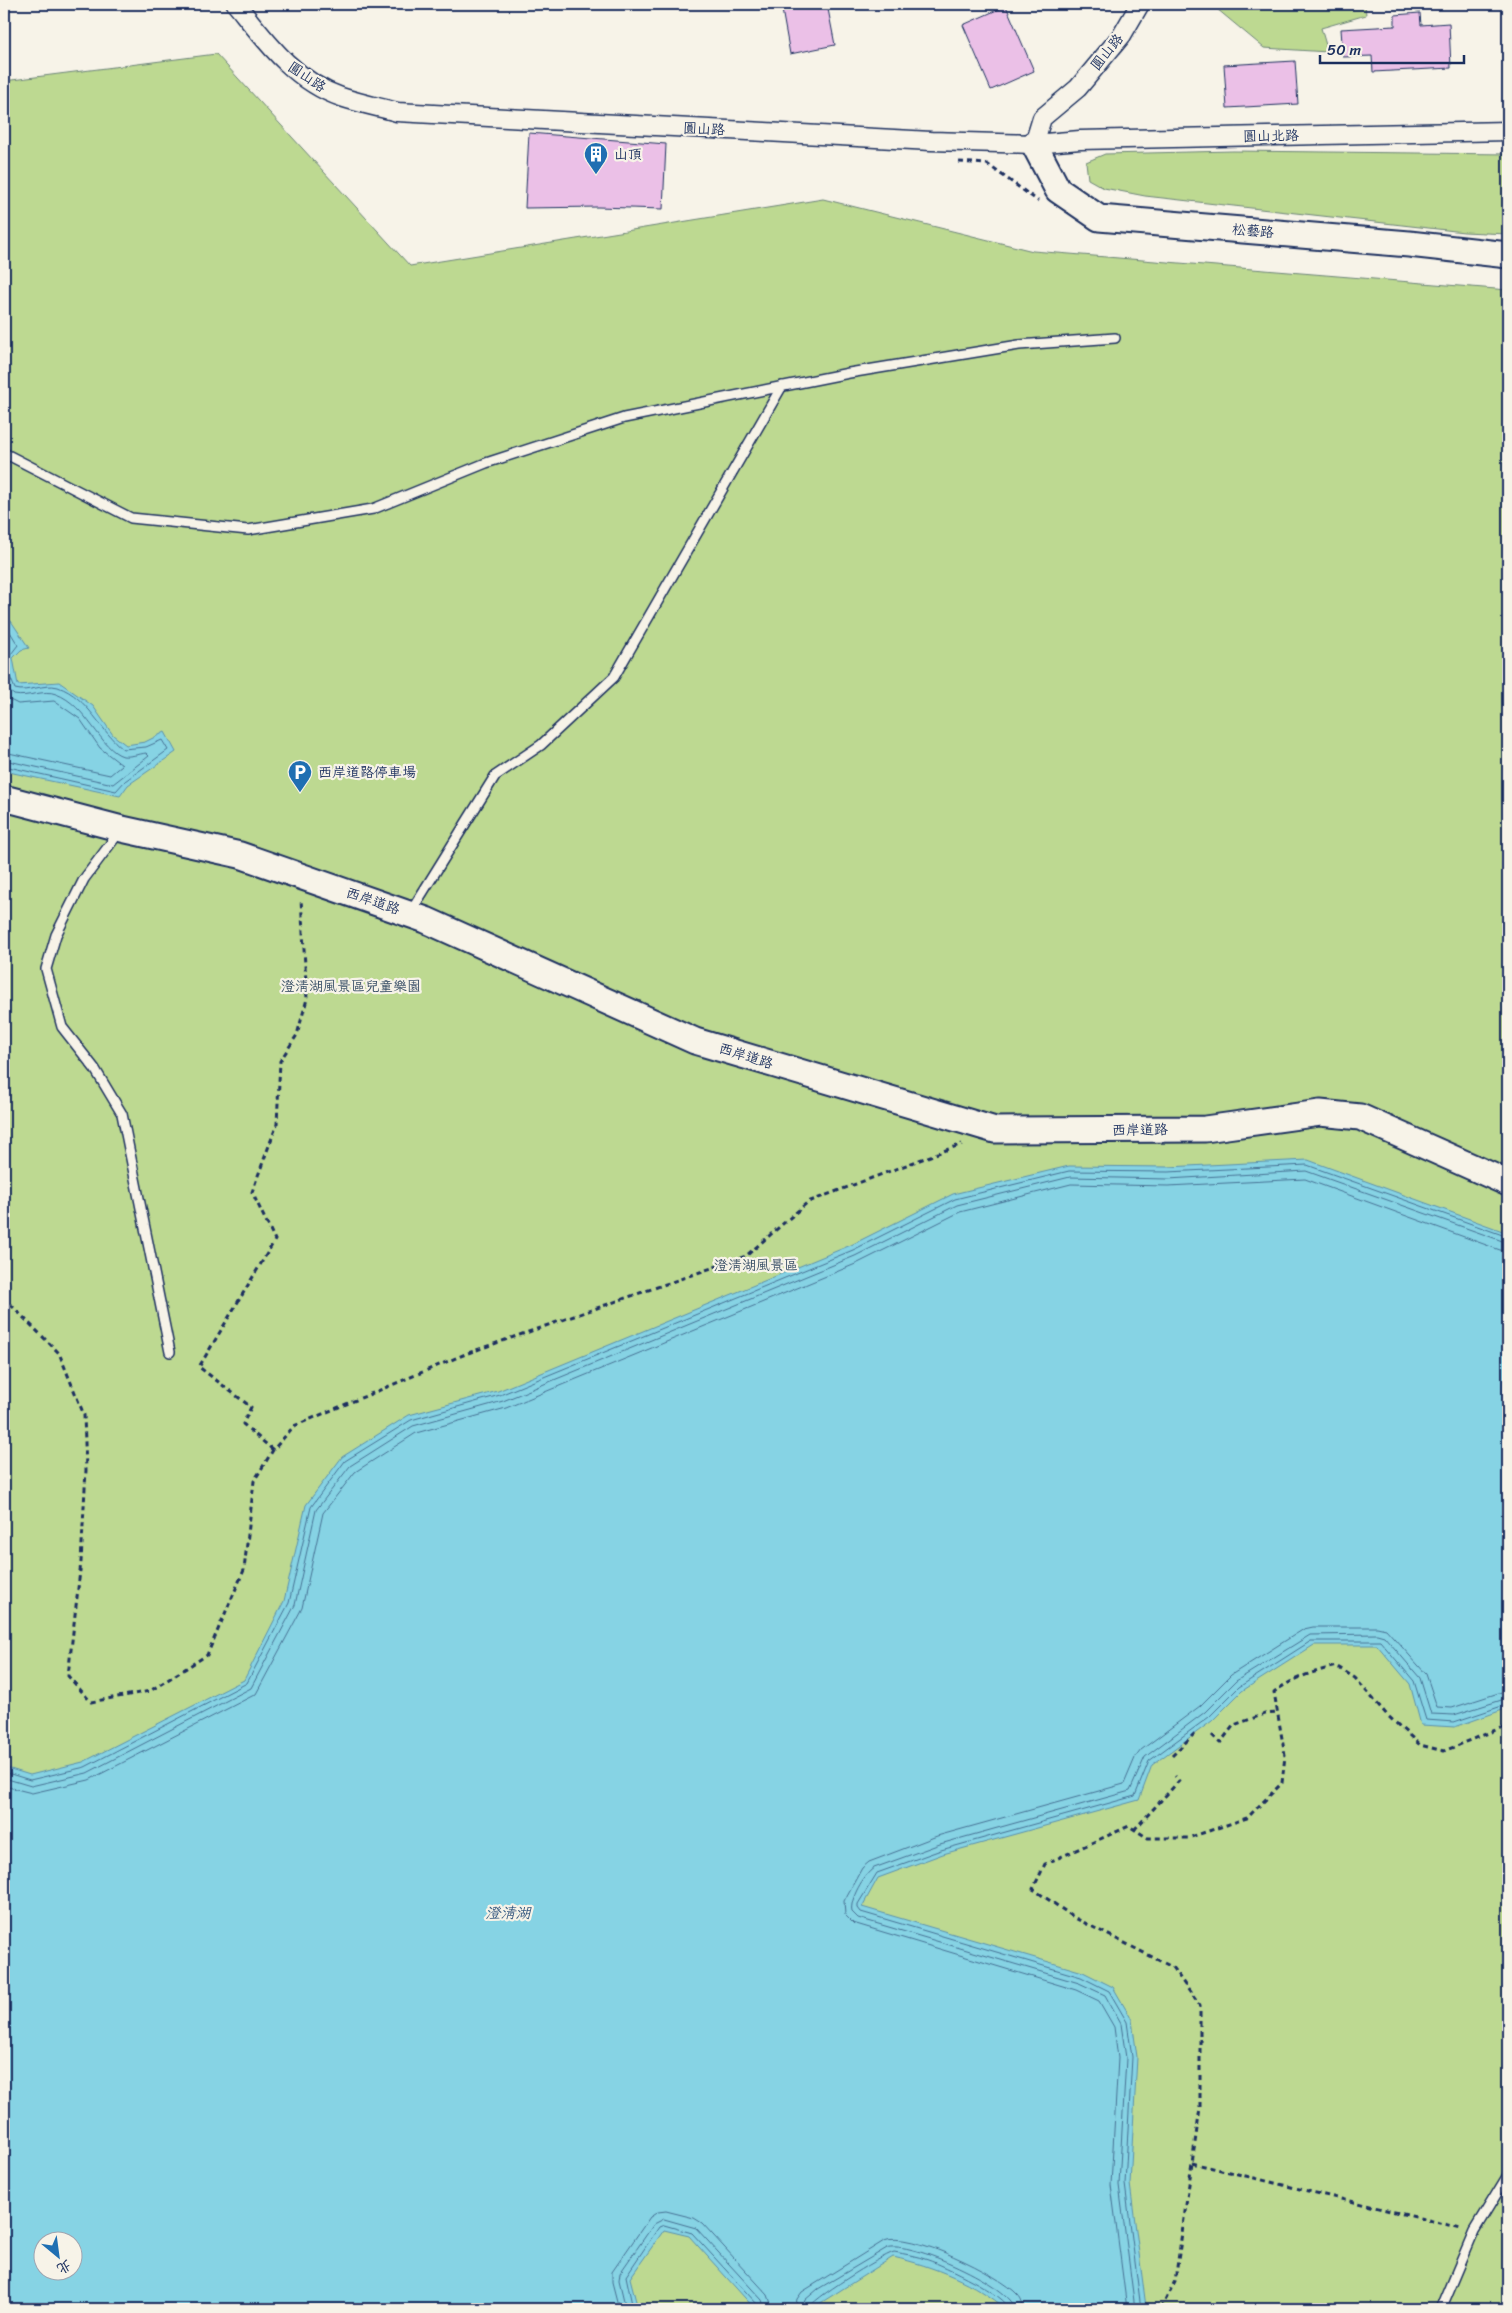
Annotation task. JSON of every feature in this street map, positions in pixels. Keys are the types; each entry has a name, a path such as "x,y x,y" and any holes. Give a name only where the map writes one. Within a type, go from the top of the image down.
{"street":[{"name":"圓山路","path":"236,4 276,54 305,78 339,96 397,112 931,141 1034,144 1042,118 1078,88 1122,35 1140,4"},
{"name":"圓山北路","path":"1034,144 1080,140 1508,131"},
{"name":"松藝路","path":"1034,144 1058,190 1099,218 1409,244 1508,255"},
{"name":"西岸道路","path":"4,798 122,829 240,855 410,914 695,1041 995,1130 1205,1130 1320,1113 1360,1117 1508,1183"}],"lane":[{"path":"4,453 131,518 248,530 373,509 486,463 624,418 849,373 1019,345 1115,338"},
{"path":"410,914 495,776 541,745 614,677 782,386"},
{"path":"122,829 84,879 56,935 46,969 62,1027 95,1068 122,1114 170,1352"},
{"path":"1441,2309 1474,2231 1508,2175"}],"path":[{"path":"272,1450 244,1424 252,1407 199,1367 275,1240 252,1192 277,1124 280,1062 297,1035 307,999 300,876"},
{"path":"4,1298 59,1353 84,1414 86,1470 82,1553 68,1676 91,1702 150,1691 207,1655 244,1570 254,1481 272,1450 294,1426 468,1353 746,1256 808,1202 970,1141"},
{"path":"1161,2309 1175,2282 1200,2108 1200,2006 1172,1967 1075,1918 1033,1890 1045,1864 1128,1826 1148,1838 1188,1838 1247,1818 1282,1783 1285,1756 1274,1692 1284,1684 1306,1674 1336,1666 1355,1678 1387,1715 1420,1745 1444,1751 1508,1725"},
{"path":"1212,1735 1220,1743 1234,1725 1265,1714 1278,1713"},
{"path":"1172,1756 1194,1734"},
{"path":"1134,1830 1179,1781 1175,1776"},
{"path":"1192,2163 1474,2231"}],"green space":[{"path":"1211,4 1365,4 1366,15 1321,28 1328,52 1264,48"},
{"name":"澄清湖風景區","path":"216,54 410,266 823,199 1033,251 1508,290 1508,2309 4,2309 4,81"},
{"path":"1233,151 1508,154 1508,234 1464,232 1145,196 1104,188 1088,179 1086,162 1105,154"}],"water":[{"path":"4,616 11,621 29,648 21,650 13,658 18,685 59,682 93,706 113,735 126,745 145,742 165,732 176,752 128,785 120,796 4,771"},
{"name":"澄清湖","path":"1308,1160 1508,1233 1508,1708 1455,1727 1421,1725 1410,1684 1377,1645 1314,1645 1242,1691 1212,1721 1152,1765 1139,1800 943,1854 878,1878 862,1907 1083,1972 1113,1987 1132,2020 1137,2057 1130,2184 1146,2307 1138,2309 1006,2309 968,2283 923,2265 893,2257 811,2309 755,2309 689,2236 664,2230 630,2278 638,2309 4,2309 4,1767 30,1775 83,1762 244,1680 284,1601 306,1505 342,1457 409,1415 498,1391 851,1245 953,1194 1069,1166 1168,1167"}],"building":[{"path":"781,4 827,4 835,45 790,54"},
{"path":"1006,6 1034,71 991,90 963,25"},
{"path":"1420,13 1421,25 1449,23 1451,68 1373,72 1372,56 1343,57 1341,29 1395,26 1395,15"},
{"path":"1295,61 1298,104 1227,108 1224,65"},
{"name":"山頂","path":"529,133 666,144 663,209 598,207 525,208"}],"place":[{"name":"山頂","path":"596,175"},
{"name":"西岸道路停車場","path":"300,793"}],"park label":[{"name":"澄清湖風景區兒童樂園","path":"351,986"}]}
